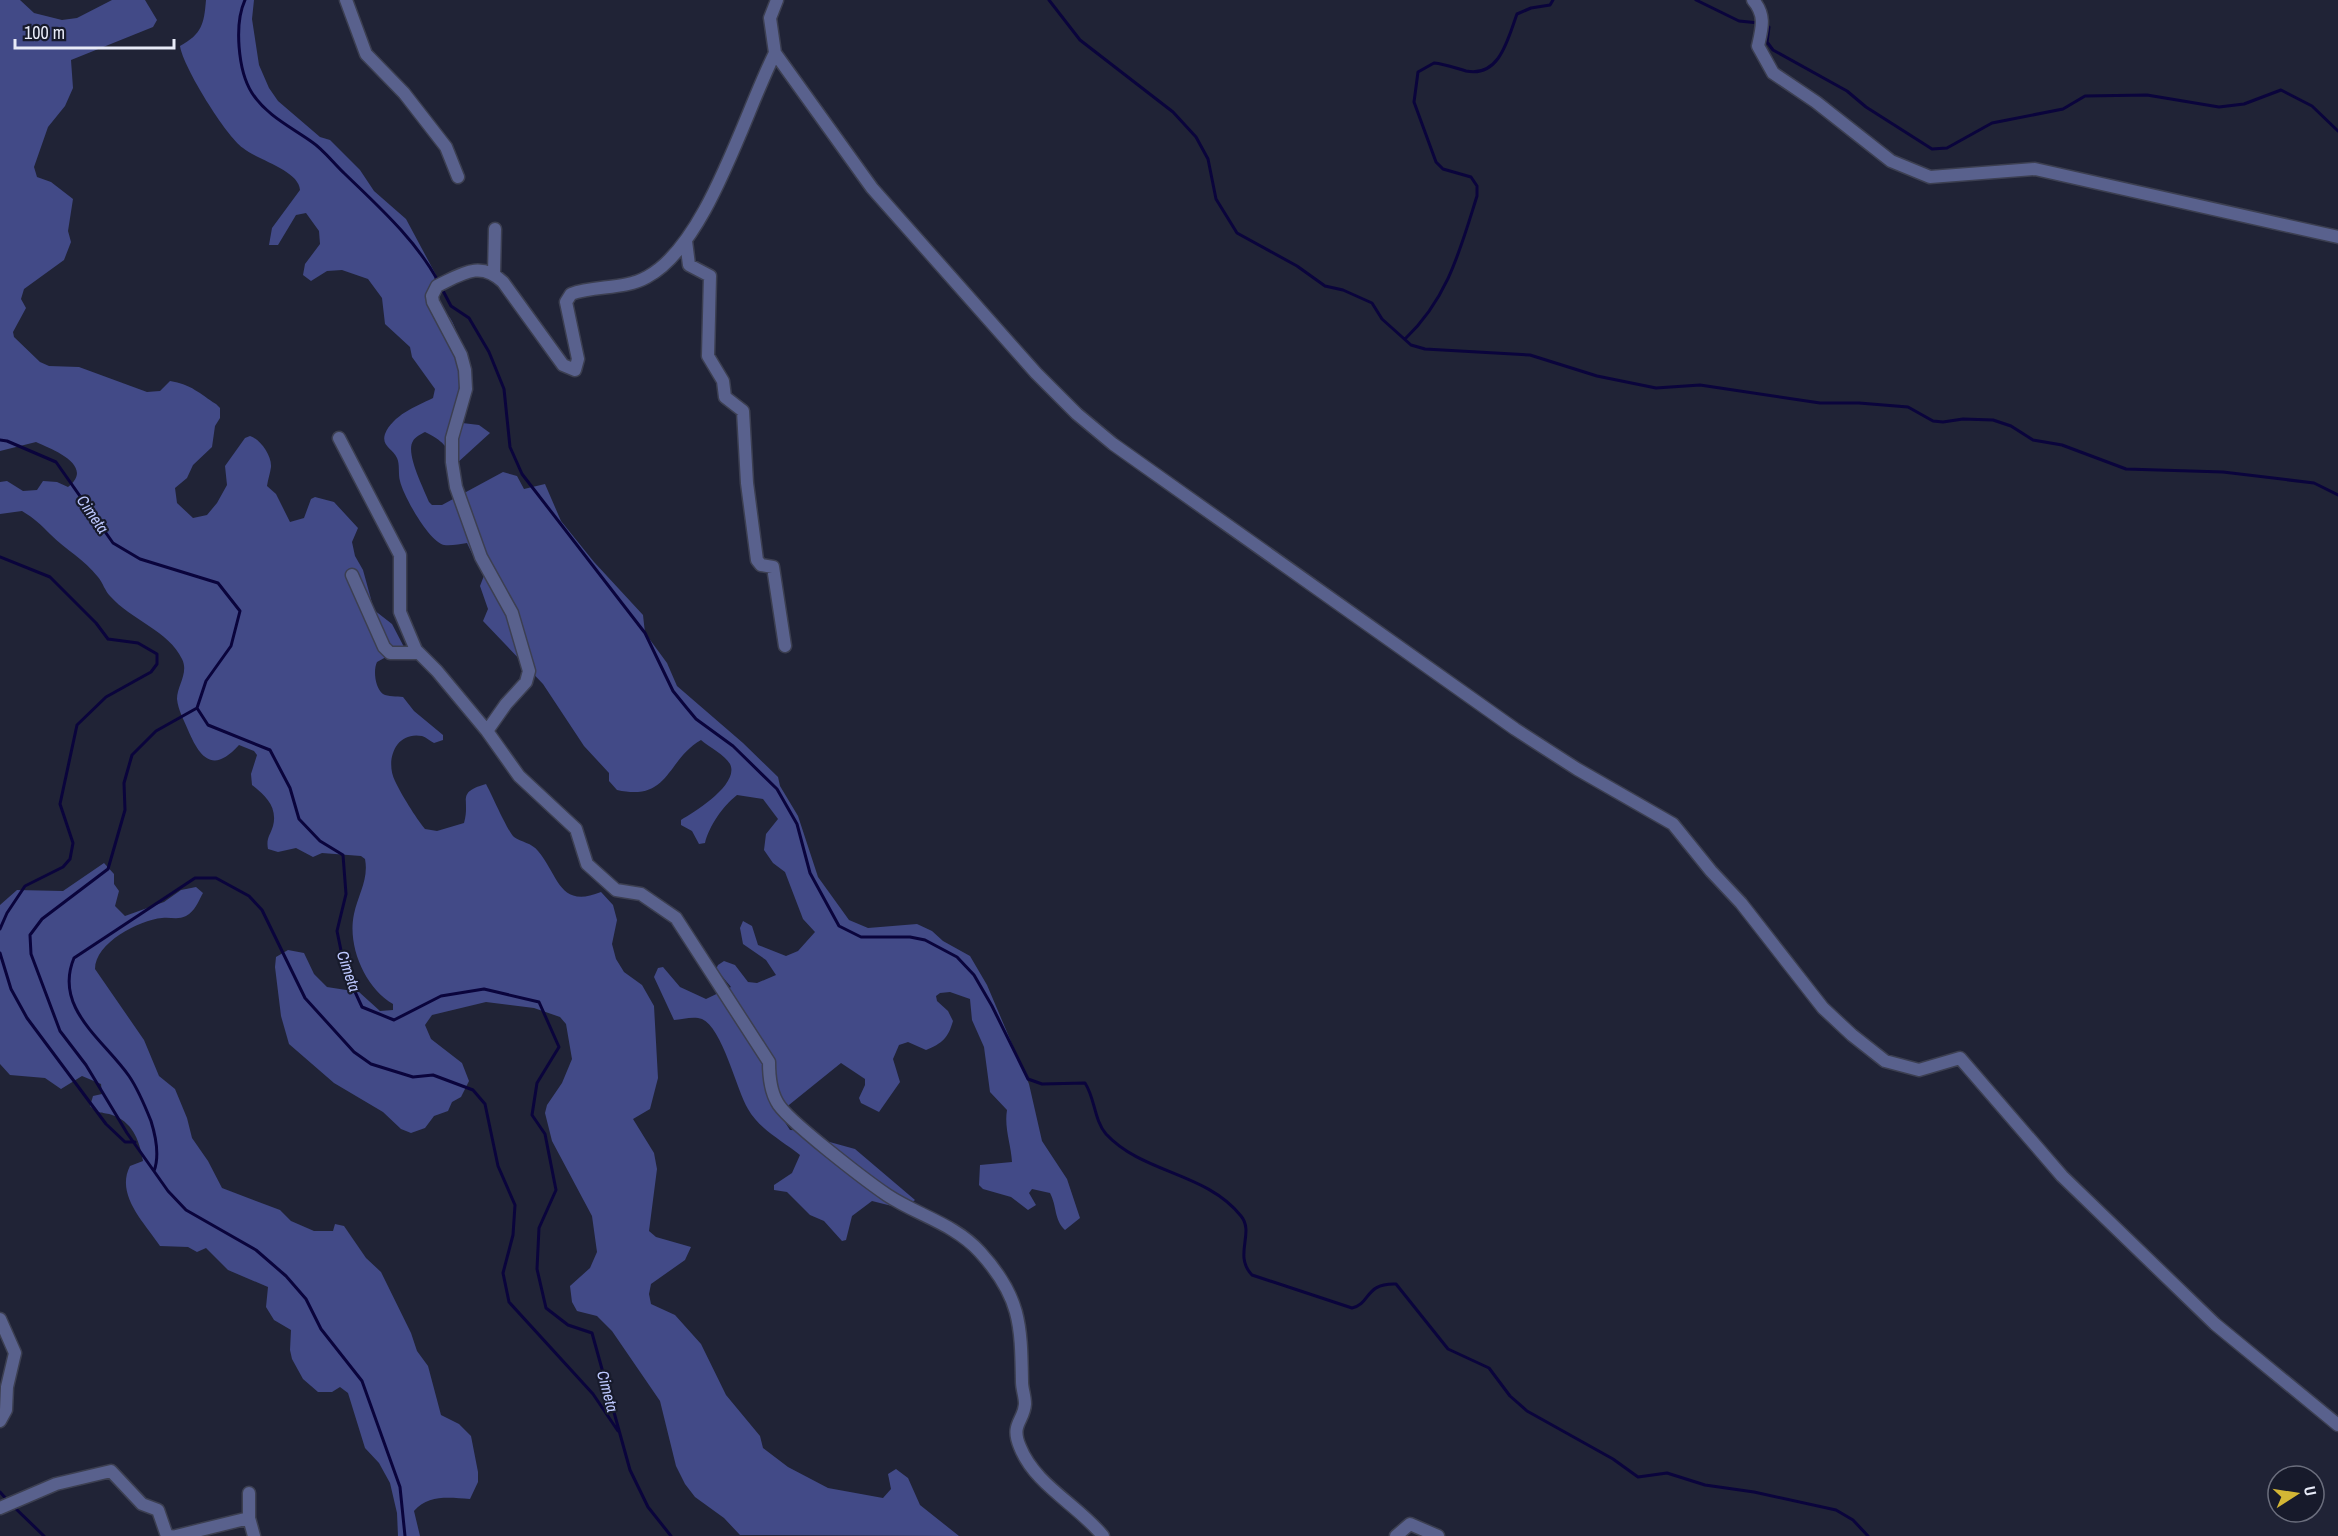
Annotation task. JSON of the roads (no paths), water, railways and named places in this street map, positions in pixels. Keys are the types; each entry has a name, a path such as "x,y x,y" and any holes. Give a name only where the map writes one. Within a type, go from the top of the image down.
{"street":[{"path":"346,0 366,54 404,93 446,147 458,177"},
{"path":"777,0 770,18 775,53 872,188 936,262 1077,414 1113,444 1515,729 1577,769 1673,824 1710,871 1741,903 1823,1008 1852,1035 1885,1061 1919,1070 1960,1058 2062,1176 2198,1308 2338,1425"},
{"path":"1753,0 1761,9 1763,25 1758,46 1773,73 1815,102 1891,162 1930,177 2035,169 2338,237"},
{"path":"487,731 506,704 526,682 529,671 512,613 480,557 456,487 452,462 452,438 466,389 465,370 461,355 432,296 437,286 475,270 486,269 494,273 562,365 575,370 579,359 566,302 571,294 644,279 675,258 686,242 729,160 775,53"},
{"path":"494,273 495,229"},
{"path":"686,242 688,265 710,276 708,356 723,381 725,397 743,411 747,483 757,560 761,565 773,567 785,646"},
{"path":"339,438 400,555 400,612 404,627 418,653 437,671 487,731 519,776 576,829 587,864 616,890 641,894 676,918 769,1062 769,1078 777,1103 797,1124 888,1196 953,1230 979,1250 996,1271 1009,1293 1021,1327 1022,1386 1025,1405 1015,1432 1019,1446 1038,1474 1103,1536"},
{"path":"352,575 384,647 390,653 418,653"},
{"path":"0,1319 15,1353 7,1387 6,1410 0,1421"},
{"path":"0,1508 56,1484 111,1471 142,1504 158,1510 168,1536 171,1536"},
{"path":"249,1493 249,1518 254,1536"},
{"path":"176,1536 249,1518"},
{"path":"1396,1536 1410,1524 1438,1536"}],"waterway":[{"path":"245,0 239,22 239,47 243,73 252,93 272,115 321,149 383,211 419,251 438,281"},
{"path":"1049,0 1080,40 1173,112 1196,137 1208,159 1216,199 1237,233 1297,266 1325,286 1343,290 1372,303 1382,319 1411,345 1425,349 1530,355 1597,376 1656,388 1700,385 1820,403 1908,407 1933,421 1993,420 2011,426 2033,440 2062,445 2126,469 2223,472 2314,483 2338,495"},
{"path":"1405,339 1420,323 1442,290 1458,254 1477,196 1477,186 1471,177 1443,169 1436,162 1414,102 1418,72 1434,63 1466,71 1478,72 1487,68 1501,54 1517,14 1531,8 1550,5 1553,0"},
{"path":"1696,0 1739,21 1759,23"},
{"path":"1765,25 1769,27 1767,42 1773,50 1847,91 1866,107 1932,149 1947,148 1992,123 2063,109 2085,96 2147,95 2219,107 2244,104 2281,90 2312,106 2338,131"},
{"path":"441,287 451,306 469,318 489,352 504,389 510,447 522,474 645,633 673,691 696,719 733,746 777,789 797,824 810,873 839,926 861,937 910,937 925,940 957,957 974,975 1028,1079 1042,1084 1085,1083 1102,1128 1121,1147 1138,1158 1210,1190 1227,1201 1241,1216 1246,1230 1244,1260 1252,1275 1352,1308 1358,1306 1378,1287 1396,1284 1448,1349 1489,1368 1510,1396 1527,1411 1613,1459 1638,1477 1667,1473 1705,1485 1754,1492 1836,1510 1853,1520 1868,1536"},
{"name":"Cimeta","path":"0,440 56,462 113,543 140,559 218,583 240,611 231,646 206,681 197,708 208,725 270,750 290,788 299,819 320,841 343,855 346,894 337,931 345,970 362,1007 394,1020 441,996 484,989 539,1002 559,1047 537,1083 532,1115 545,1134 556,1190 539,1228 537,1269 546,1308 568,1325 592,1333 630,1470 648,1507 671,1536"},
{"path":"0,557 50,577 96,623 108,639 138,643 157,654 157,664 151,672 106,697 77,725 60,804 73,843 70,859 63,867 25,886 7,913 0,929"},
{"path":"197,708 156,731 132,755 124,783 125,810 108,869 42,919 30,935 31,954 60,1031 86,1065 127,1133 168,1191 186,1210 256,1250 286,1276 306,1299 321,1329 362,1381 400,1487 405,1536"},
{"path":"154,1171 157,1159 156,1140 144,1104 129,1076 84,1022 70,992 69,976 74,958 195,878 216,878 249,896 262,910 305,998 354,1052 371,1064 413,1077 433,1075 473,1090 485,1104 498,1166 515,1205 513,1235 503,1273 509,1302 593,1394 618,1431"},
{"path":"0,953 11,989 27,1018 106,1124 125,1142 135,1142"},
{"path":"0,1492 8,1501"},
{"path":"13,1506 44,1536"}]}
